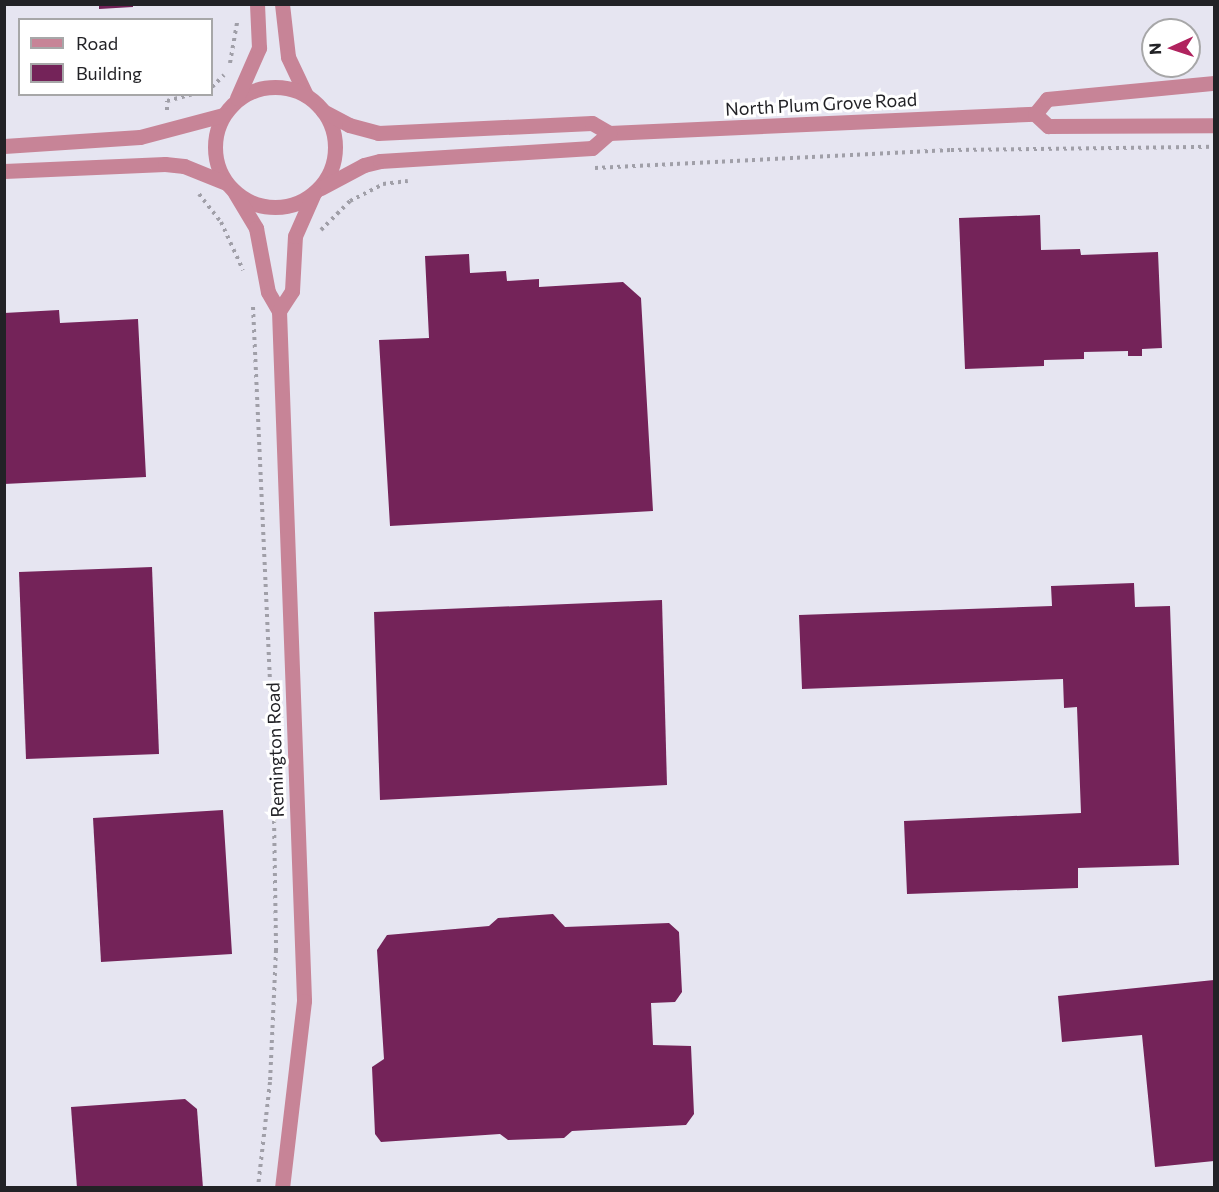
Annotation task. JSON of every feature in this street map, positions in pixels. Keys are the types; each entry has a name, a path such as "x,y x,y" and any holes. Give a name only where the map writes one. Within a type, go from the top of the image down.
{"street":[{"path":"230,188 214,149 223,115 235,101 259,48 257,4"},
{"path":"4,171 165,164 184,166 230,188 253,204 274,207 295,204 316,191 331,169 335,145 323,111 306,95 288,57 282,4"},
{"path":"1035,114 1047,99 1215,83"},
{"path":"235,101 270,86 306,95"},
{"name":"North Plum Grove Road","path":"323,111 350,125 378,134 592,123 609,133 1035,114 1044,124 1054,127 1215,125"},
{"path":"4,146 140,137 223,115"},
{"name":"North Plum Grove Road","path":"316,191 364,165 380,161 592,148 609,133"},
{"name":"Remington Road","path":"230,188 256,228 268,291 279,311 304,1001 282,1188"},
{"name":"Remington Road","path":"279,311 292,291 292,246 316,191"}],"path":[{"path":"213,86 228,69 238,18"},
{"path":"167,101 186,96"},
{"path":"587,168 951,150 1215,147"},
{"path":"318,235 335,212 350,201 383,184 413,180"},
{"path":"190,187 218,217 246,280"},
{"path":"251,299 273,753 276,950 270,1082 258,1188"}],"building":[{"path":"99,4 133,4 133,7 99,9"},
{"path":"1040,215 1041,250 1080,249 1081,255 1158,252 1162,348 1142,349 1142,356 1128,356 1128,351 1084,352 1084,359 1044,360 1044,366 965,369 959,218"},
{"path":"469,254 470,273 506,271 507,281 539,279 539,287 623,282 641,298 653,511 390,526 379,340 429,338 425,256"},
{"path":"59,310 60,323 138,319 146,477 4,484 4,313"},
{"path":"152,567 159,754 26,759 19,572"},
{"path":"1134,583 1135,607 1170,606 1179,865 1078,868 1078,888 907,894 904,821 1081,813 1077,707 1064,708 1063,679 802,689 799,615 1052,606 1051,586"},
{"path":"662,600 667,785 380,800 374,612"},
{"path":"223,810 232,954 101,962 93,818"},
{"path":"553,914 565,927 669,923 679,932 682,992 675,1002 651,1003 653,1045 691,1046 694,1114 686,1125 572,1131 564,1138 508,1140 500,1134 381,1142 375,1134 372,1067 384,1059 377,950 387,935 489,926 498,918"},
{"path":"1214,980 1214,1161 1155,1167 1142,1035 1062,1042 1058,996"},
{"path":"185,1099 197,1109 203,1188 77,1188 71,1107"}]}
